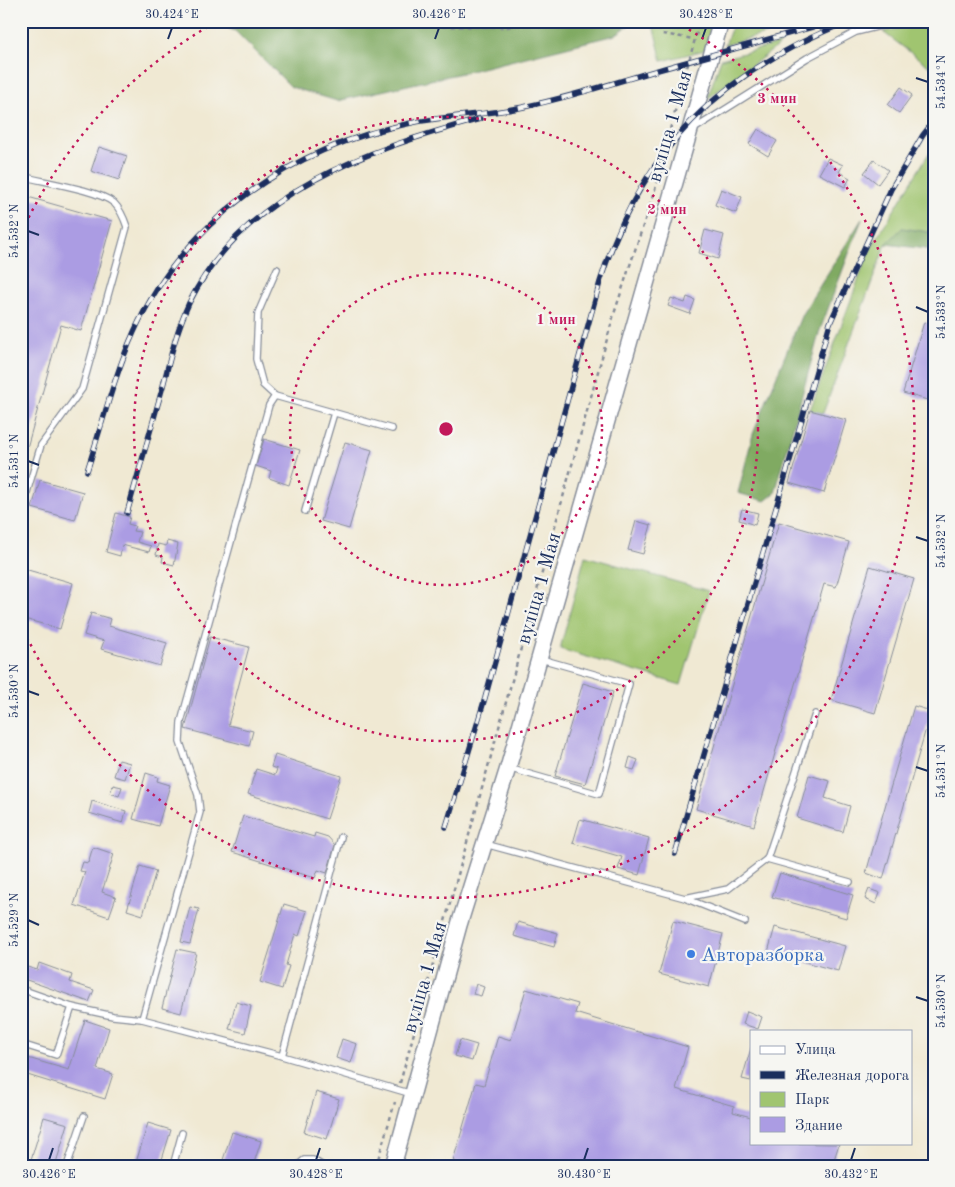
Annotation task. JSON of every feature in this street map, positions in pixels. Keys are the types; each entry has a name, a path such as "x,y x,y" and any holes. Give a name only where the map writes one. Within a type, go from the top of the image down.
{"street":[{"name":"вуліца 1 Мая","path":"393,1166 405,1092 508,768 721,21"}],"lane":[{"path":"688,132 807,58 856,32 900,21"},
{"path":"21,176 100,195 114,203 124,216 127,226 82,389 41,445 22,509"},
{"path":"277,269 258,313 256,359 264,385 275,396 392,429"},
{"path":"142,1019 200,812 198,795 180,742 181,722 269,404 275,396"},
{"path":"305,511 334,413"},
{"path":"508,768 599,794 629,684 539,658"},
{"path":"685,898 728,889 767,859 815,714"},
{"path":"282,1056 341,838"},
{"path":"483,843 685,898 745,922"},
{"path":"767,859 850,882"},
{"path":"21,989 72,1007 113,1016 142,1019 282,1056 405,1092"},
{"path":"21,1044 56,1055 72,1007"},
{"path":"67,1166 84,1116"},
{"path":"174,1166 182,1133"},
{"path":"297,1166 304,1160 314,1160 323,1166"}],"path":[{"path":"355,21 398,26 508,27 529,21"},
{"path":"654,21 662,34 694,39"},
{"path":"376,1166 405,1092 412,1033 614,314 663,165 664,151 700,21"}],"green space":[{"path":"211,21 635,21 615,35 466,72 337,101 291,87 235,31"},
{"path":"652,21 713,21 705,50 662,61"},
{"path":"734,21 813,21 725,45"},
{"path":"932,21 934,21 934,70 883,32"},
{"path":"782,43 707,99 721,59"},
{"path":"934,145 934,233 902,228 886,244 823,413 810,410 869,251"},
{"path":"862,219 820,330 775,493 765,501 738,493 753,434 802,314"},
{"path":"902,228 934,233 934,250 886,244"},
{"path":"585,556 709,591 681,685 560,649"}],"building":[{"path":"901,87 912,95 899,113 888,105"},
{"path":"758,129 777,141 768,156 749,144"},
{"path":"99,147 127,156 119,180 91,171"},
{"path":"828,158 843,165 839,172 850,178 845,187 819,174"},
{"path":"874,160 888,170 878,184 864,173"},
{"path":"721,189 742,197 736,213 715,205"},
{"path":"21,195 112,221 81,331 61,325 22,466"},
{"path":"705,230 724,235 718,259 699,253"},
{"path":"687,297 695,300 690,314 668,306 671,298 685,303"},
{"path":"924,322 934,325 934,402 903,393"},
{"path":"810,410 846,420 824,493 789,483"},
{"path":"264,439 300,450 289,485 269,478 271,471 256,466"},
{"path":"345,442 372,450 349,529 321,521"},
{"path":"40,480 83,492 75,520 32,508"},
{"path":"742,509 758,513 755,525 739,520"},
{"path":"116,513 130,517 128,524 135,526 133,531 140,532 137,542 151,546 149,552 122,545 120,556 106,552"},
{"path":"636,521 651,525 643,554 628,550"},
{"path":"779,522 849,542 836,587 824,584 754,826 696,809"},
{"path":"167,541 178,544 174,565 162,562 163,557 156,555 158,544 166,546"},
{"path":"870,566 914,579 875,713 831,700"},
{"path":"21,568 73,583 60,629 21,618"},
{"path":"91,613 111,619 109,626 167,643 160,666 101,649 104,641 84,635"},
{"path":"210,637 249,647 228,725 253,731 249,746 185,729"},
{"path":"583,683 613,692 585,784 555,776"},
{"path":"914,706 931,711 883,879 866,873"},
{"path":"275,755 341,776 327,819 248,794 256,769 275,775 277,769 271,767"},
{"path":"630,757 638,760 634,770 627,768"},
{"path":"119,760 130,763 125,779 114,776"},
{"path":"146,773 158,777 157,781 170,785 158,826 133,819"},
{"path":"809,775 830,781 825,798 850,806 843,832 797,818"},
{"path":"113,785 122,787 119,796 110,793"},
{"path":"92,801 126,811 123,823 89,813"},
{"path":"243,816 314,837 315,833 328,837 335,845 327,873 318,870 315,878 232,852"},
{"path":"580,819 649,838 639,875 618,869 622,857 573,843"},
{"path":"93,847 114,854 102,892 116,897 109,917 74,905 85,872 80,871 83,862 88,863"},
{"path":"140,866 156,871 143,915 127,910"},
{"path":"780,873 853,895 846,918 772,897"},
{"path":"869,889 880,893 876,904 865,899"},
{"path":"284,904 307,911 299,936 295,934 286,965 289,966 282,989 260,982"},
{"path":"190,907 199,909 190,944 181,942"},
{"name":"Авторазборка","path":"673,921 723,934 709,987 659,974"},
{"path":"518,922 558,933 554,947 514,936"},
{"name":"Авторазборка","path":"775,927 845,946 838,971 768,952"},
{"path":"177,949 196,953 181,1013 162,1008"},
{"path":"39,963 72,975 70,982 94,990 89,1002 21,978 24,966 37,970"},
{"path":"476,984 484,987 481,996 473,994"},
{"path":"526,989 578,1004 575,1013 688,1047 676,1089 734,1106 733,1112 750,1117 750,1144 839,1144 832,1166 468,1166 453,1161 476,1083 484,1085 498,1036 511,1040"},
{"path":"236,1002 251,1006 245,1033 229,1029"},
{"path":"747,1011 762,1017 758,1029 743,1024"},
{"path":"85,1020 109,1028 97,1069 113,1074 105,1099 21,1073 21,1056 69,1070"},
{"path":"342,1039 357,1044 351,1063 336,1058"},
{"path":"460,1040 477,1045 472,1061 455,1056"},
{"path":"750,1051 750,1081 742,1079"},
{"path":"316,1092 339,1099 327,1139 304,1132"},
{"path":"44,1117 68,1124 55,1166 29,1166"},
{"path":"148,1123 171,1130 160,1166 135,1166"},
{"path":"232,1132 261,1141 253,1166 221,1166"}],"railway":[{"path":"87,471 114,383 127,349 156,292 182,255 213,223 247,194 285,170 325,150 367,134 425,120 514,109 545,102 834,21"},
{"path":"446,827 485,698 600,282 617,235 638,192 663,154 692,121 725,91 762,65 803,41 849,21"},
{"path":"127,513 174,344 189,303 213,264 242,232 276,204 313,181 353,161 395,145 480,119"},
{"path":"675,854 830,323 891,189 923,135 934,121"}],"place":[{"name":"Авторазборка","path":"691,954"}]}
